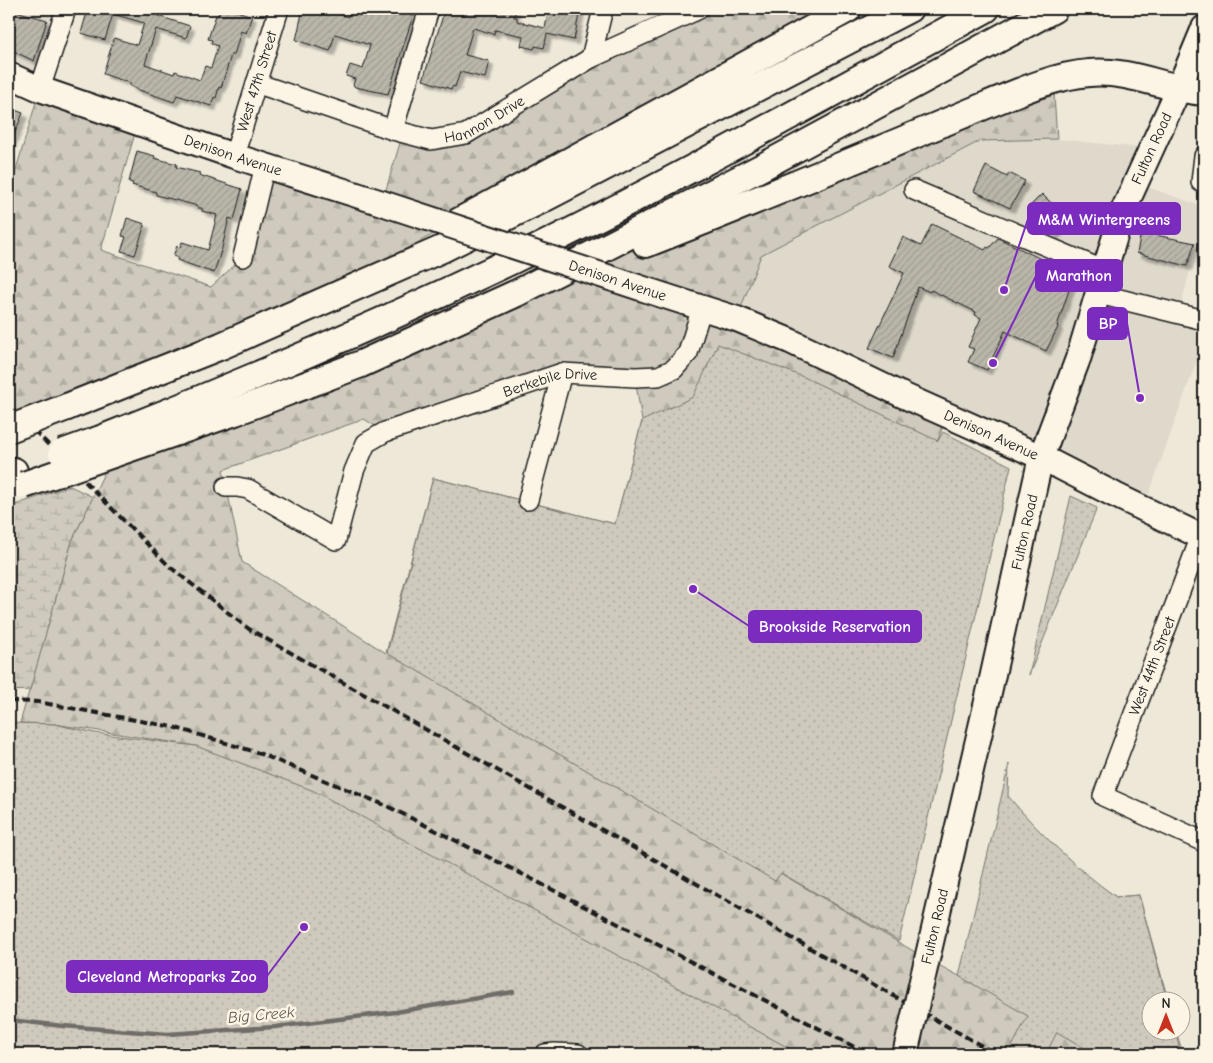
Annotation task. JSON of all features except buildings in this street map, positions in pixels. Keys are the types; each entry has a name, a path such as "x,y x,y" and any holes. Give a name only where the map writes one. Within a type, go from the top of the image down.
{"highway":[{"path":"773,49 840,9"},
{"path":"220,346 552,171 848,9"},
{"path":"9,429 220,346 334,298 451,244 556,192 909,9"},
{"path":"106,447 514,259 745,139 986,9"},
{"path":"14,480 106,447 235,412 361,364 517,293 764,166 1054,9"},
{"path":"517,293 592,266 868,155 1018,92 1053,80 1091,72 1114,72 1192,90"}],"main road":[{"name":"Fulton Road","path":"905,1054 988,697 1041,457 1079,356 1122,213 1192,90 1204,28"},
{"name":"Denison Avenue","path":"9,75 40,89 234,156 737,319 790,341 900,394 1041,457 1114,495 1202,537"}],"street":[{"path":"40,89 66,9"},
{"name":"West 47th Street","path":"234,156 280,9"},
{"path":"393,130 429,9"},
{"path":"592,58 604,9"},
{"name":"Hannon Drive","path":"256,83 393,130 432,140 466,134 592,58 699,9"},
{"path":"1201,182 1204,156"},
{"path":"243,257 265,165"},
{"path":"914,190 1104,271"},
{"path":"1098,294 1204,320"},
{"name":"Berkebile Drive","path":"226,487 248,489 336,540 354,471 366,443 384,432 562,373 635,378 658,376 674,369 688,353 702,307"},
{"path":"528,500 562,373"},
{"name":"West 44th Street","path":"1202,537 1103,796 1204,842"},
{"path":"545,1054 578,1054"}],"shaded area":[{"path":"9,9 47,9 64,15 40,89 9,75"},
{"path":"1057,139 1151,149 1136,183 1204,207 1204,214 1179,314 1204,320 1204,340 1144,508 737,319 760,255 980,141"}],"green space":[{"path":"699,9 840,9 552,171 304,303 9,420 9,193 40,89 138,123 101,250 211,287 243,257 265,165 382,203 403,133 450,138"},
{"path":"1053,80 1057,139 980,141 761,255 737,318 947,415 780,873 927,959 1031,1014 1094,881 1116,897 1139,895 1165,990 1140,990 1140,1040 1179,1040 1183,1054 794,1054 196,746 54,724 20,723 72,541 113,454 583,270","holes":["562,373 635,378 642,421 615,524 433,478 386,653 242,562 223,470 364,419 385,432"]},
{"path":"718,344 806,378 938,441 943,432 1011,466 899,941 781,873 775,881 387,653 433,478 615,524 642,421 693,397"},
{"path":"70,486 93,497 72,541 30,690 9,691 9,507"},
{"path":"1071,496 1097,508 1029,675"},
{"path":"9,723 54,724 95,733 196,746 314,791 800,1054 9,1054"},
{"path":"1009,764 1008,796 1045,837 1072,862 1116,897 1139,895 1164,990 1140,990 1140,1040 1177,1040 1181,1054 1095,1054 1057,1032 1046,1054 1008,1054 1028,1016 959,976"}],"waterway":[{"name":"Big Creek","path":"9,1020 168,1034 275,1027 396,1012 513,992"}],"railway":[{"path":"9,405 170,567 249,629 996,1054"},
{"path":"9,701 38,702 173,727 256,752 387,806 528,877 868,1054"}],"place":[{"name":"M&M Wintergreens","path":"1004,290"},
{"name":"Marathon","path":"993,363"},
{"name":"BP","path":"1140,398"},
{"name":"Brookside Reservation","path":"693,589"},
{"name":"Cleveland Metroparks Zoo","path":"304,927"}]}
